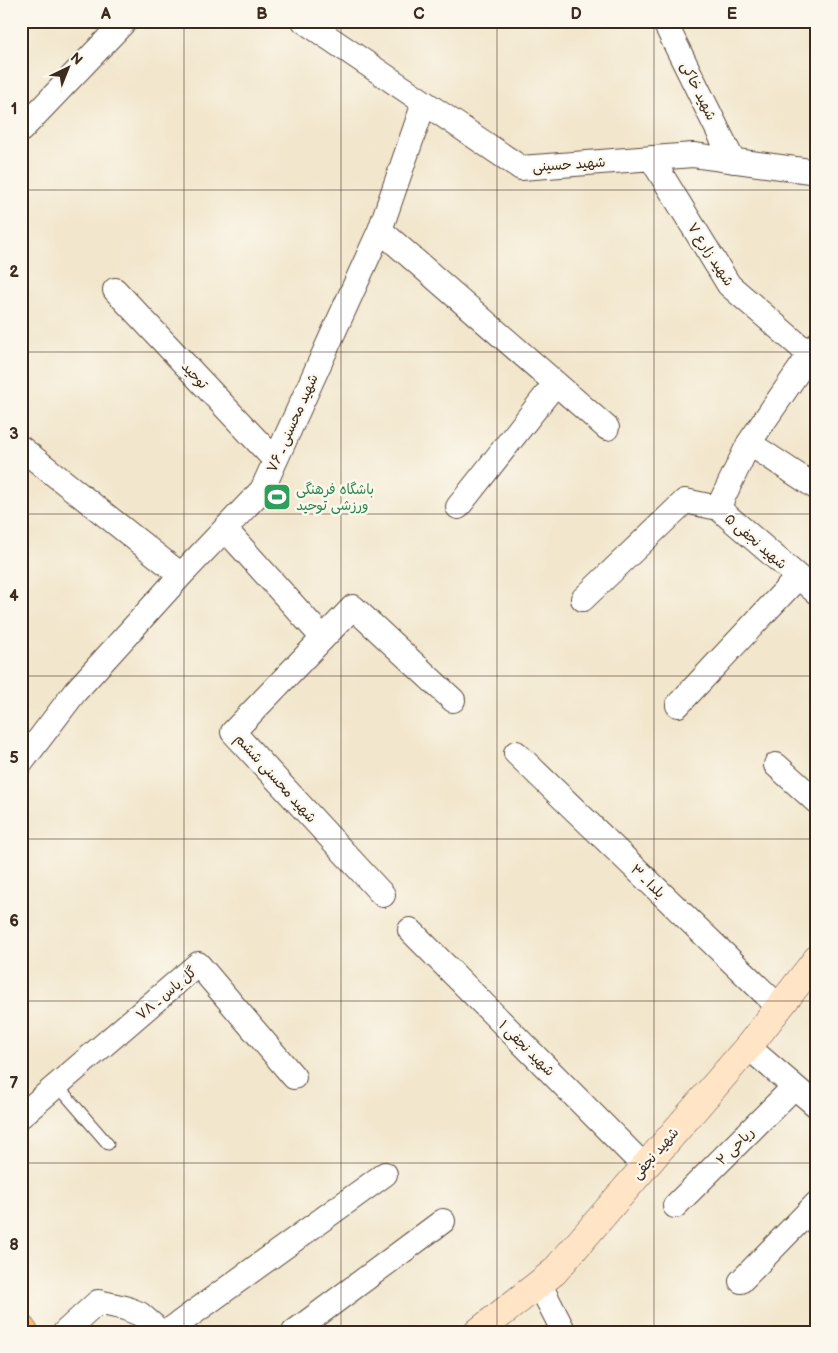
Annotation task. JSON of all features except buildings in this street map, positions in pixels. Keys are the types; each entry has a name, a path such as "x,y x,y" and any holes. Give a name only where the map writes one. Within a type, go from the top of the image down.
{"main road":[{"path":"21,1328 24,1332"}],"street":[{"path":"21,130 125,21"},
{"name":"شهید حسینی","path":"304,21 521,168 693,155 817,172"},
{"name":"شهید خاکی","path":"664,21 733,161"},
{"name":"شهید محسنی ـ ۷۶","path":"21,763 75,692 181,575 262,490 380,230 424,103"},
{"name":"شهید زارع ۷","path":"651,158 729,285 813,350"},
{"path":"380,230 607,428"},
{"name":"توحید","path":"115,290 275,460"},
{"path":"583,599 685,501 718,508 750,443 813,350"},
{"path":"458,507 555,384"},
{"path":"750,443 817,488"},
{"path":"21,448 181,575"},
{"name":"شهید نجفی ۵","path":"718,508 817,593"},
{"path":"225,529 323,638 353,607 453,700"},
{"path":"678,705 798,577"},
{"name":"شهید محسنی ششم","path":"323,638 233,732 383,895"},
{"name":"یلدا ـ ۳","path":"516,753 780,1008"},
{"path":"776,765 817,802"},
{"name":"شهید نجفی ۱","path":"410,930 644,1166"},
{"name":"شهید نجفی","path":"478,1332 554,1272 748,1047 817,959"},
{"name":"گل یاس ـ ۷۸","path":"21,1116 198,964 294,1077"},
{"path":"748,1047 817,1106"},
{"name":"ریاحی ۲","path":"675,1206 794,1087"},
{"path":"167,1332 385,1174"},
{"path":"741,1281 817,1203"},
{"path":"294,1332 444,1222"},
{"path":"539,1283 564,1332"},
{"path":"65,1332 98,1302 125,1308 140,1314 161,1332"}],"lane":[{"path":"57,1085 108,1144"}],"place":[{"name":"باشگاه فرهنگی ورزشی توحید","path":"277,497"}]}
